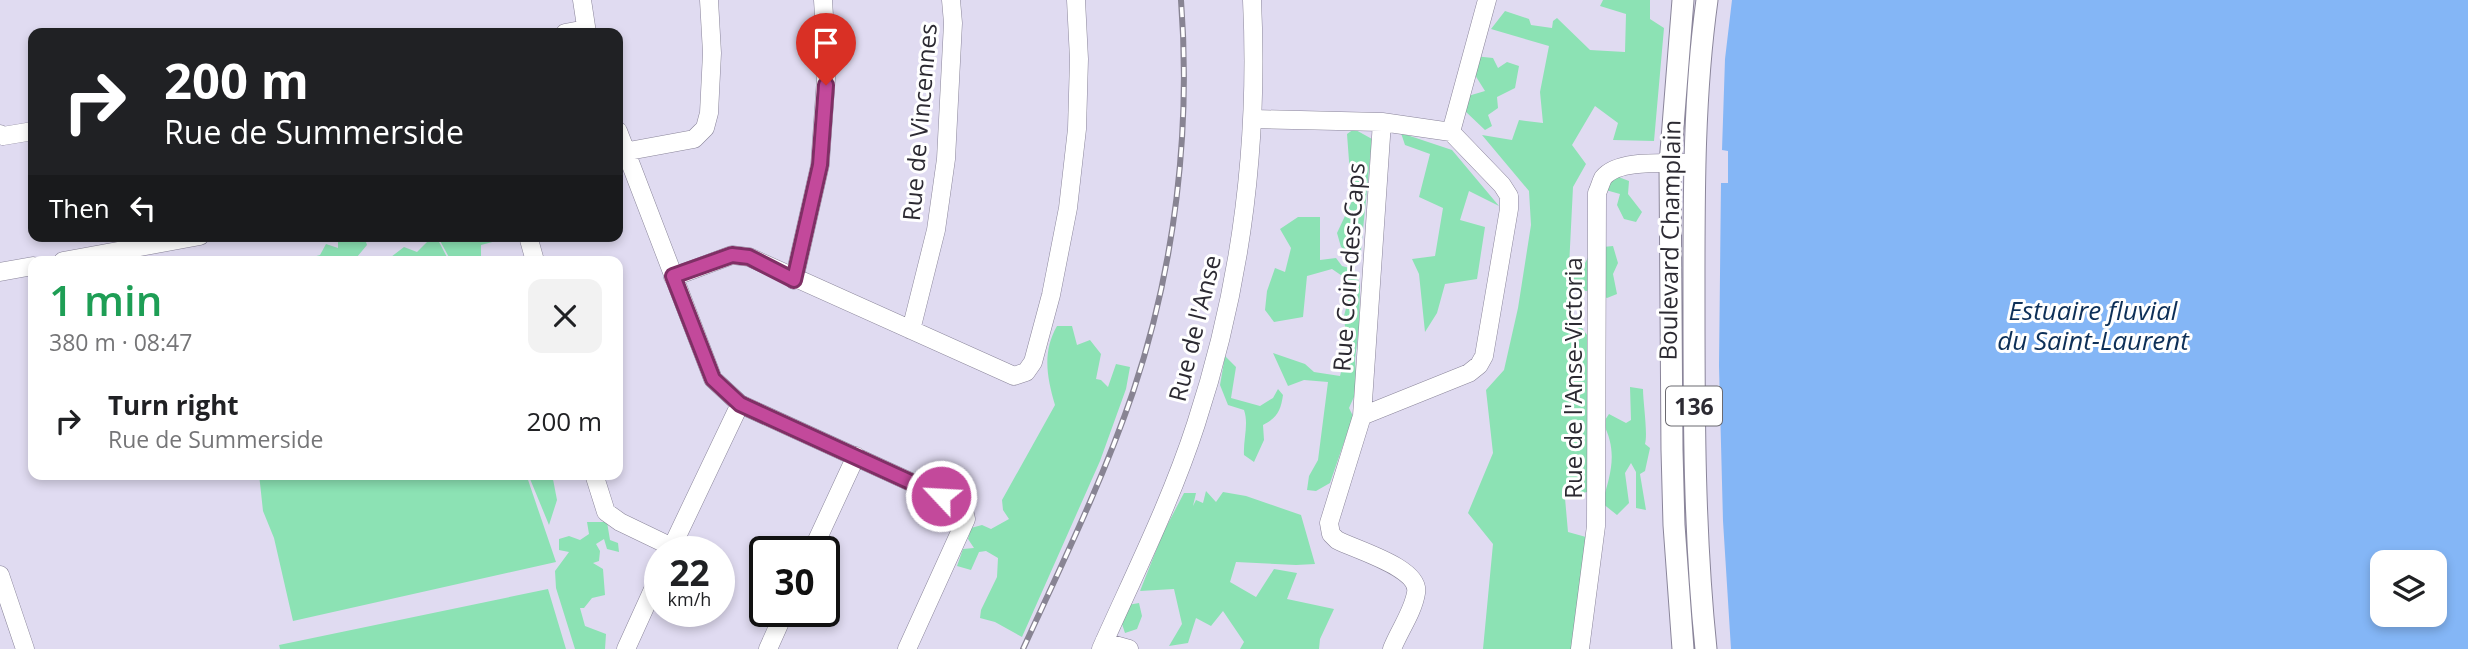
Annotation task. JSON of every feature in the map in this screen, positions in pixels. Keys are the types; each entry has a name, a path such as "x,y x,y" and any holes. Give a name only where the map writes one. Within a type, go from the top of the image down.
{"main road":[{"name":"Boulevard Champlain","path":"1683,0 1670,164 1673,475 1683,649"},
{"name":"Boulevard Champlain","path":"1706,649 1696,521 1694,441 1694,163 1700,47 1707,0"}],"street":[{"path":"582,0 586,28"},
{"path":"623,152 694,139 705,128 709,113 712,52 709,0"},
{"path":"794,280 820,165 827,64 823,0"},
{"name":"Rue de Vincennes","path":"911,330 936,230 946,159 953,23 951,0"},
{"path":"673,276 732,255 749,257 794,280 827,291 1014,376 1026,372 1033,362 1051,295 1069,208 1077,129 1079,60 1076,0"},
{"name":"Rue de l'Anse","path":"1102,645 1170,495 1196,424 1217,352 1237,260 1254,119 1252,0"},
{"path":"1451,132 1487,0"},
{"path":"1254,119 1382,122 1451,132 1502,185 1509,196 1484,356 1479,365 1469,373 1362,416"},
{"name":"Rue Coin-des-Caps","path":"1382,122 1362,416 1329,523 1331,534 1337,541 1399,568 1414,580 1417,589 1414,601 1392,649"},
{"path":"0,134 3,136 28,132"},
{"path":"623,157 713,379 740,404 962,506 966,519 907,649"},
{"name":"Rue de l'Anse-Victoria","path":"1580,649 1597,526 1597,193 1603,178 1624,165 1694,163"},
{"path":"90,256 167,242"},
{"path":"0,272 28,267"},
{"path":"677,536 740,404"},
{"path":"819,536 856,456"},
{"path":"596,480 606,512 646,536"},
{"path":"0,575 25,649"},
{"path":"626,649 644,609"},
{"path":"768,649 778,627"},
{"path":"1102,645 1129,649"}],"green space":[{"path":"1603,0 1650,0 1650,19 1664,28 1654,141 1613,140 1618,123 1595,106 1572,145 1586,164 1573,187 1567,307 1587,335 1587,492 1565,498 1568,532 1586,537 1572,649 1483,649 1493,544 1468,513 1493,453 1486,390 1504,370 1518,308 1531,225 1529,191 1482,135 1512,140 1519,120 1543,123 1540,92 1549,46 1491,29 1505,11 1529,19 1531,25 1552,28 1553,21 1557,18 1590,50 1625,52 1626,14 1600,6"},
{"path":"1474,56 1493,58 1498,68 1507,62 1519,66 1515,88 1497,97 1498,108 1488,115 1492,126 1485,130 1465,111 1468,96 1485,91 1475,75"},
{"path":"1354,129 1372,139 1360,260 1341,247 1337,233 1352,201 1347,134"},
{"path":"1401,133 1452,150 1499,206 1469,191 1460,220 1485,227 1477,279 1445,284 1437,313 1425,332 1419,274 1412,259 1435,256 1443,208 1419,197 1430,154 1405,145"},
{"path":"1616,176 1629,181 1628,194 1642,212 1636,222 1624,219 1617,205 1620,194 1602,189"},
{"path":"1298,217 1320,217 1320,260 1336,258 1342,266 1354,269 1360,285 1355,359 1357,390 1349,408 1353,416 1330,483 1316,491 1307,490 1309,476 1318,460 1328,382 1304,380 1288,386 1273,353 1305,364 1314,372 1340,376 1347,348 1344,316 1351,289 1348,280 1332,269 1307,276 1303,317 1274,322 1265,310 1267,291 1275,268 1285,272 1291,248 1280,229"},
{"path":"338,242 366,242 367,245 358,256 316,256 320,255 326,244 338,248"},
{"path":"427,242 439,242 446,256 392,256 404,247 417,252"},
{"path":"441,242 492,242 481,245 481,256 448,256"},
{"path":"1613,246 1618,263 1613,274 1617,294 1607,298 1572,288 1570,263 1584,265 1593,248"},
{"path":"1057,326 1072,326 1077,345 1090,340 1101,354 1096,379 1108,387 1116,364 1130,367 1126,389 1100,461 1022,637 995,622 980,618 981,610 997,577 998,558 986,551 979,552 971,570 957,566 963,549 974,548 968,539 971,528 982,525 991,529 1009,519 1003,510 1002,500 1055,405 1047,365 1049,346"},
{"path":"1225,356 1236,367 1231,398 1260,406 1273,398 1278,389 1283,395 1277,413 1263,425 1264,440 1254,462 1244,455 1244,410 1228,405 1220,385"},
{"path":"1630,387 1643,389 1645,444 1650,448 1645,471 1640,474 1646,510 1636,508 1636,472 1631,463 1625,473 1629,503 1617,515 1602,503 1612,463 1608,434 1603,423 1609,414 1626,423 1631,420"},
{"path":"260,480 528,480 556,562 293,621 274,538 263,511"},
{"path":"530,480 553,480 557,500 549,525"},
{"path":"1206,491 1216,502 1223,492 1246,496 1301,515 1315,564 1236,562 1230,582 1256,597 1274,569 1297,573 1287,599 1334,609 1320,639 1319,649 1240,649 1244,642 1223,611 1211,626 1196,618 1188,643 1169,646 1182,624 1174,589 1140,591 1163,533 1184,493 1196,493 1193,506 1196,500 1203,503"},
{"path":"587,522 607,522 610,540 618,543 619,552 607,549 604,539 596,544 600,551 599,561 593,563 603,569 605,595 592,598 584,608 580,608 585,626 606,634 605,649 575,649 556,588 555,571 569,552 559,550 559,539 569,536 580,540 589,534"},
{"path":"548,589 566,649 280,649 279,645"},
{"path":"1139,603 1142,616 1137,629 1125,633 1121,621 1128,605"}],"water":[{"name":"Estuaire fluvial du Saint-Laurent","path":"1732,0 2468,0 2468,649 1731,649 1723,521 1719,366 1721,183 1728,183 1728,151 1722,150 1725,59"}],"railway":[{"path":"1023,649 1109,457 1148,345 1160,296 1169,248 1181,149 1184,99 1181,0"}],"route":[{"path":"826,85 820,165 794,280 749,257 732,255 673,276 713,379 740,404 941,496"}]}
